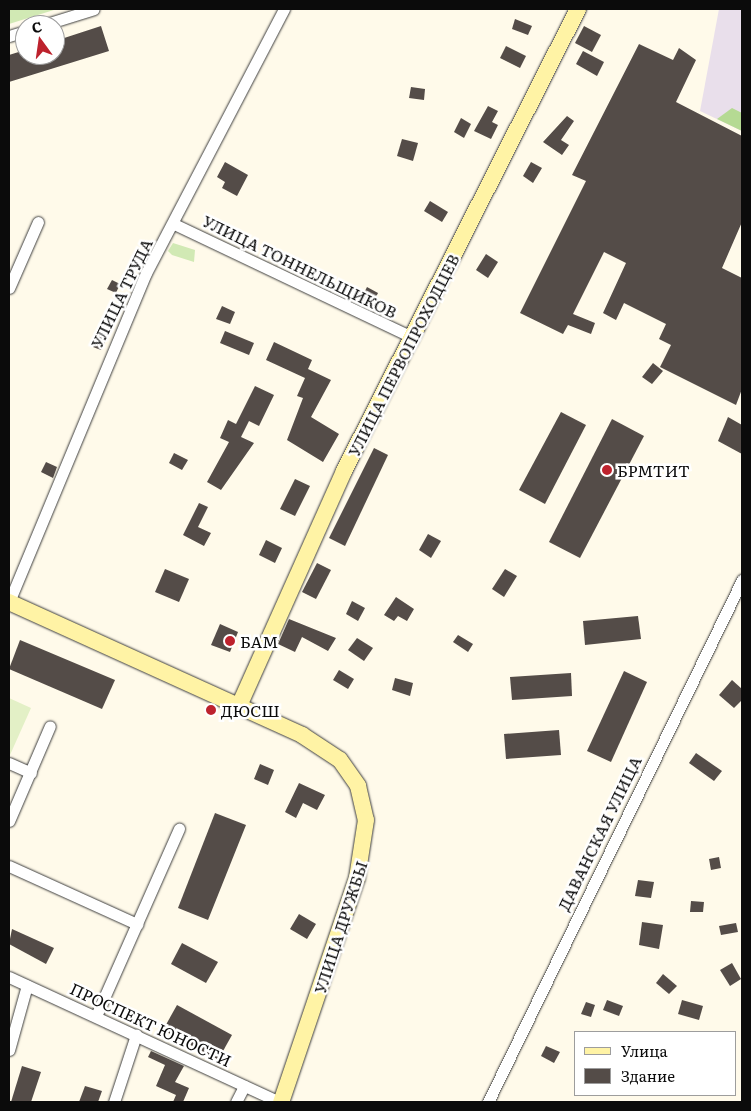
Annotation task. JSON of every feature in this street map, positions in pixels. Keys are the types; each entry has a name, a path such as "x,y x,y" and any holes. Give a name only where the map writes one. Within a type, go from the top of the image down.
{"street":[{"path":"65,18 94,9"},
{"name":"УЛИЦА ТРУДА","path":"9,602 74,450 99,376 146,273 174,224 284,9"},
{"name":"УЛИЦА ПЕРВОПРОХОДЦЕВ","path":"239,706 344,471 578,9"},
{"path":"9,288 38,222"},
{"name":"УЛИЦА ТОННЕЛЬЩИКОВ","path":"174,224 412,337"},
{"name":"ДАВАНСКАЯ УЛИЦА","path":"488,1102 742,580"},
{"name":"УЛИЦА ДРУЖБЫ","path":"9,602 239,706 333,754 358,786 365,813 358,878 280,1102"},
{"path":"9,821 50,726"},
{"path":"9,763 31,773"},
{"path":"96,1016 179,829"},
{"path":"9,866 137,924"},
{"name":"ПРОСПЕКТ ЮНОСТИ","path":"9,977 280,1102"},
{"path":"9,1050 28,985"},
{"path":"114,1102 136,1035"},
{"path":"236,1102 244,1086"}],"shaded area":[{"path":"719,9 742,9 742,131 700,111"}],"green space":[{"path":"9,9 57,9 38,15 15,15 15,22 9,24"},
{"path":"732,108 742,113 742,131 717,119"},
{"path":"173,243 195,250 194,262 172,255 168,251"},
{"path":"9,698 31,708 10,755 9,754"}],"building":[{"path":"515,19 532,26 528,35 512,29"},
{"path":"101,26 109,51 65,65 65,38"},
{"path":"584,26 601,35 592,52 575,43"},
{"path":"639,44 673,60 679,48 696,60 676,102 742,136 742,222 722,268 742,278 742,389 736,405 660,367 671,345 659,339 666,324 624,303 616,320 603,313 626,263 604,252 573,314 595,323 591,334 568,325 563,334 520,313 586,181 572,175"},
{"path":"506,46 526,56 520,68 500,58"},
{"path":"583,51 604,62 597,76 576,64"},
{"path":"15,53 15,65 64,65 9,82 9,55"},
{"path":"411,87 425,89 424,100 409,98"},
{"path":"488,106 498,111 492,122 498,125 491,139 474,131"},
{"path":"567,116 574,121 561,140 569,145 562,155 543,142"},
{"path":"461,118 471,124 464,138 454,132"},
{"path":"402,139 418,143 413,161 397,156"},
{"path":"225,162 248,175 237,196 222,188 225,182 217,177"},
{"path":"531,162 542,168 533,183 523,176"},
{"path":"430,201 448,212 442,222 424,211"},
{"path":"486,254 498,262 488,278 476,270"},
{"path":"112,280 120,284 116,293 107,289"},
{"path":"367,287 378,293 372,305 361,299"},
{"path":"222,306 235,312 230,324 216,319"},
{"path":"105,323 113,326 101,350 93,347"},
{"path":"225,331 254,343 249,355 220,343"},
{"path":"274,342 312,360 308,369 331,380 311,417 339,434 323,462 287,440 303,398 297,396 305,378 266,360"},
{"path":"653,363 663,371 652,384 642,377"},
{"path":"255,386 274,395 259,426 249,421 241,437 254,443 221,490 207,482 229,442 220,438 228,420 236,424"},
{"path":"561,412 586,425 545,504 519,490"},
{"path":"728,417 742,425 742,454 718,441"},
{"name":"БРМТИТ","path":"612,419 644,436 580,558 549,542"},
{"path":"374,448 388,455 345,546 329,538"},
{"path":"174,453 188,460 182,470 169,463"},
{"path":"46,462 57,467 53,478 41,472"},
{"path":"295,479 310,486 295,516 280,509"},
{"path":"199,503 208,507 198,527 211,533 204,546 183,535"},
{"path":"428,534 441,541 431,558 419,550"},
{"path":"266,540 282,548 275,563 259,555"},
{"path":"317,563 331,570 316,599 302,592"},
{"path":"165,569 189,579 179,602 155,592"},
{"path":"505,569 517,576 504,597 492,589"},
{"path":"396,597 414,609 407,621 398,616 394,621 384,615"},
{"path":"352,601 365,608 358,621 346,614"},
{"path":"638,616 641,639 585,645 583,621"},
{"path":"289,619 336,638 328,651 302,637 295,652 278,644"},
{"path":"220,624 238,632 230,652 211,645"},
{"path":"458,635 473,644 468,652 453,642"},
{"path":"357,638 373,648 364,661 348,650"},
{"path":"20,640 115,680 102,709 9,669"},
{"path":"339,670 354,679 348,689 333,680"},
{"path":"624,671 647,682 611,762 587,751"},
{"path":"571,673 572,696 512,700 510,677"},
{"path":"395,678 413,683 410,696 392,690"},
{"path":"732,680 742,689 742,700 734,708 719,695"},
{"path":"559,730 561,755 506,759 504,734"},
{"path":"696,753 722,771 714,781 689,763"},
{"path":"260,764 274,770 268,785 254,779"},
{"path":"299,783 325,795 317,810 303,803 296,818 285,812"},
{"path":"215,813 246,825 208,920 178,908"},
{"path":"719,857 721,868 711,870 709,859"},
{"path":"638,880 654,882 651,898 635,896"},
{"path":"691,901 704,902 703,912 690,912"},
{"path":"299,914 316,924 307,939 290,929"},
{"path":"642,922 663,925 659,949 639,945"},
{"path":"736,923 738,932 721,935 719,926"},
{"path":"12,929 54,948 46,964 9,944"},
{"path":"182,943 218,962 206,983 171,964"},
{"path":"732,963 741,979 730,986 720,970"},
{"path":"663,974 677,986 669,994 656,983"},
{"path":"607,1000 623,1006 619,1016 603,1010"},
{"path":"682,1000 703,1006 699,1020 678,1014"},
{"path":"586,1002 595,1005 591,1017 581,1014"},
{"path":"177,1005 232,1035 218,1060 163,1030"},
{"path":"546,1046 560,1052 554,1063 541,1056"},
{"path":"151,1051 184,1066 175,1082 189,1088 183,1102 173,1102 176,1095 156,1086 165,1065 148,1057"},
{"path":"22,1066 41,1072 31,1102 11,1102"},
{"path":"85,1086 102,1091 98,1102 79,1102"}],"place":[{"name":"БРМТИТ","path":"607,470"},
{"name":"БАМ","path":"230,641"},
{"name":"ДЮСШ","path":"211,710"}]}
